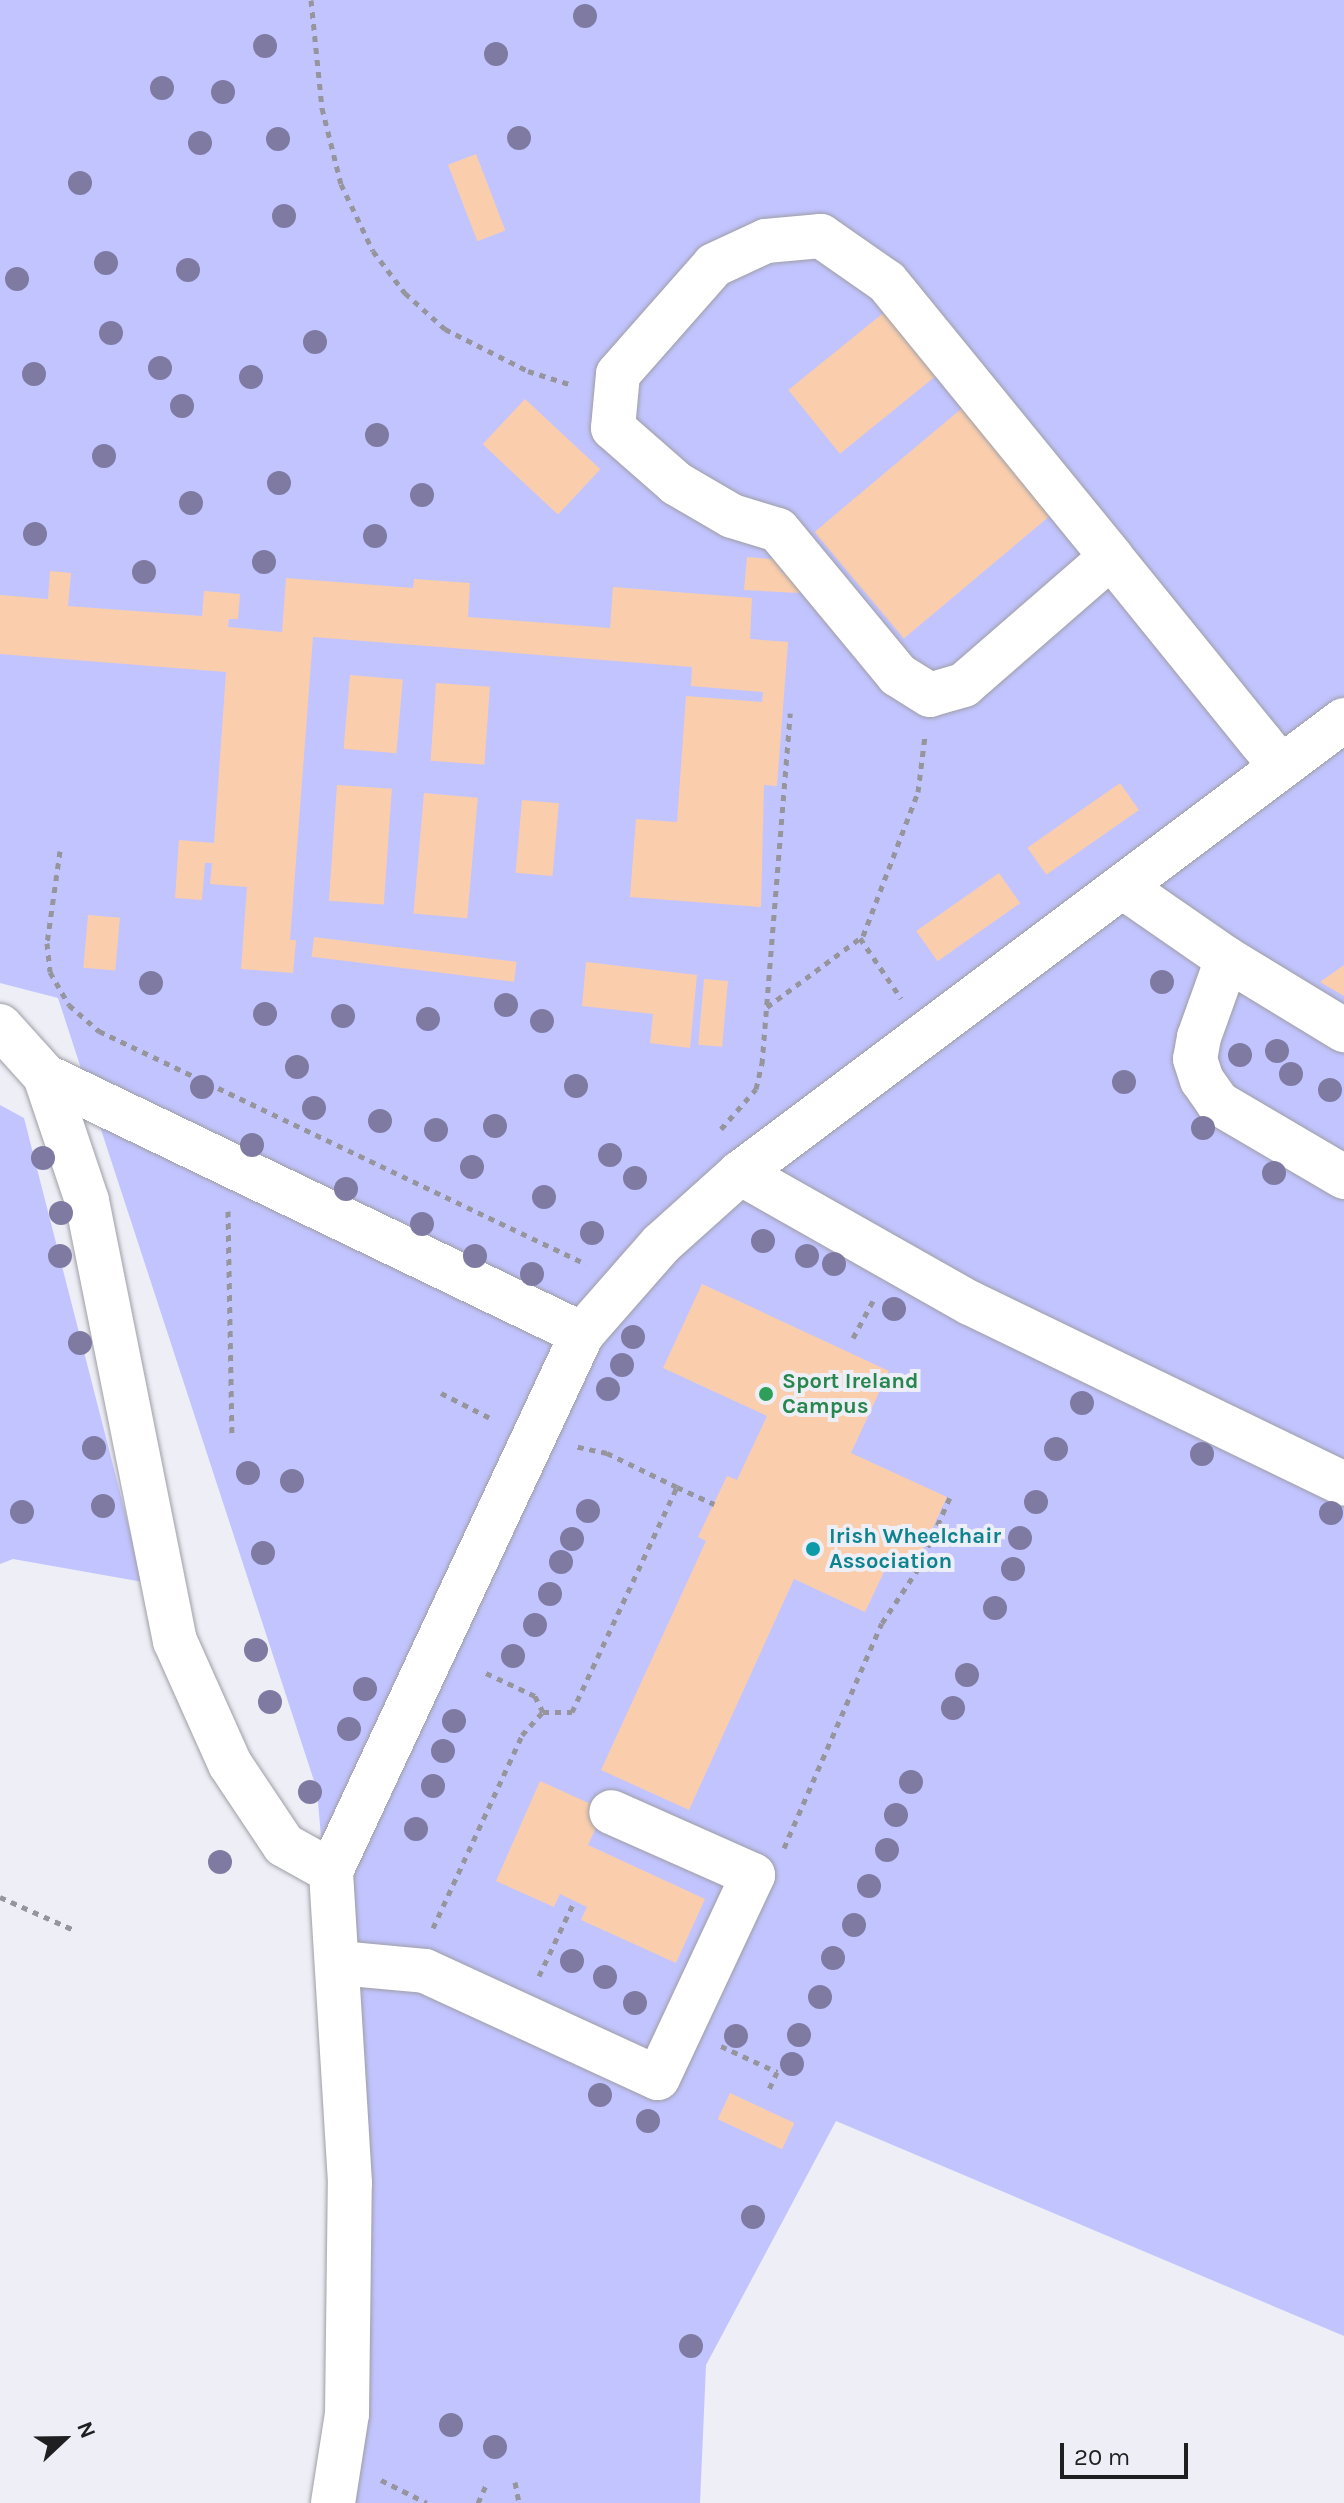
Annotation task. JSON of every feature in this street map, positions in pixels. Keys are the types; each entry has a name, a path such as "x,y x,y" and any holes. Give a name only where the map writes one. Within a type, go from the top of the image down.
{"lane":[{"path":"1111,557 964,685 930,695 898,675 778,530 732,516 677,484 613,428 618,374 714,265 766,241 821,236 887,282 1111,557 1281,767"},
{"path":"333,2503 347,2414 350,2183 331,1871 565,1325 740,1173 1344,720"},
{"path":"1123,887 1227,959 1344,1030"},
{"path":"1227,959 1199,1037 1195,1059 1202,1080 1218,1103 1344,1177"},
{"path":"0,1026 45,1076 565,1325"},
{"path":"45,1076 87,1201 175,1641 230,1764 284,1845 331,1871"},
{"path":"740,1173 970,1303 1344,1484"},
{"path":"339,1963 425,1971 658,2078 753,1875 611,1812"}],"path":[{"path":"311,0 322,108 341,184 373,251 405,293 445,329 528,371 562,384 617,390"},
{"path":"767,1008 863,936 918,792 930,695"},
{"path":"712,1139 756,1089 767,1008 790,713"},
{"path":"60,851 47,943 50,972 69,1005 99,1031 124,1044 592,1267 554,1301 565,1325"},
{"path":"232,1437 227,1207 240,1207"},
{"path":"492,1435 504,1409"},
{"path":"607,1453 714,1504"},
{"path":"426,1944 522,1735 543,1712 572,1712 677,1487"},
{"path":"779,1859 882,1623 918,1569 951,1495"},
{"path":"484,1672 535,1696 543,1712"},
{"path":"0,1897 72,1929"},
{"path":"520,2015 573,1904"},
{"path":"681,2027 777,2072 769,2089"},
{"path":"515,2482 519,2503"},
{"path":"478,2503 487,2483"}],"shaded area":[{"name":"Sport Ireland Campus","path":"0,0 1344,0 1344,2336 836,2121 706,2365 700,2503 335,2503 344,2105 317,1790 58,998 0,983"},
{"path":"0,1105 24,1118 143,1582 13,1559 0,1564"}],"building":[{"path":"476,154 505,231 477,241 448,165"},
{"path":"887,310 939,374 840,454 788,390"},
{"path":"525,399 600,469 558,515 483,444"},
{"path":"967,404 1056,510 904,638 815,532"},
{"path":"747,557 782,560 781,572 800,574 799,593 744,590"},
{"path":"50,571 71,573 68,606 202,616 204,591 240,594 238,619 229,619 228,627 282,632 286,578 413,588 414,579 470,583 468,617 610,628 613,587 752,598 750,639 788,642 777,786 764,785 761,907 630,897 636,819 677,822 686,696 762,702 763,692 691,686 692,667 313,637 290,940 296,940 293,973 241,969 247,887 210,884 212,863 205,863 202,900 175,898 179,840 214,843 226,672 0,654 0,595 48,599"},
{"path":"350,675 403,680 396,753 344,749"},
{"path":"436,683 490,687 484,765 431,761"},
{"path":"1120,783 1139,810 1046,875 1027,848"},
{"path":"337,785 392,789 384,905 329,901"},
{"path":"424,793 478,798 467,918 413,914"},
{"path":"522,800 559,803 552,876 516,873"},
{"path":"999,873 1020,903 937,961 916,931"},
{"path":"88,915 120,918 115,971 83,968"},
{"path":"314,937 516,962 514,982 312,957"},
{"path":"586,962 697,975 690,1048 650,1043 653,1014 582,1006"},
{"path":"1344,965 1344,996 1320,982"},
{"path":"704,979 728,981 722,1047 698,1045"},
{"name":"Irish Wheelchair Association","path":"702,1284 889,1371 851,1453 947,1497 914,1568 891,1557 865,1612 794,1579 689,1810 601,1770 706,1541 698,1537 727,1476 737,1480 767,1416 663,1368"},
{"path":"540,1781 604,1810 588,1845 705,1899 676,1963 581,1920 587,1907 560,1894 554,1907 496,1881"},
{"path":"730,2093 794,2123 782,2149 718,2119"}],"place":[{"name":"Sport Ireland Campus","path":"766,1394"},
{"name":"Irish Wheelchair Association","path":"813,1549"}]}
